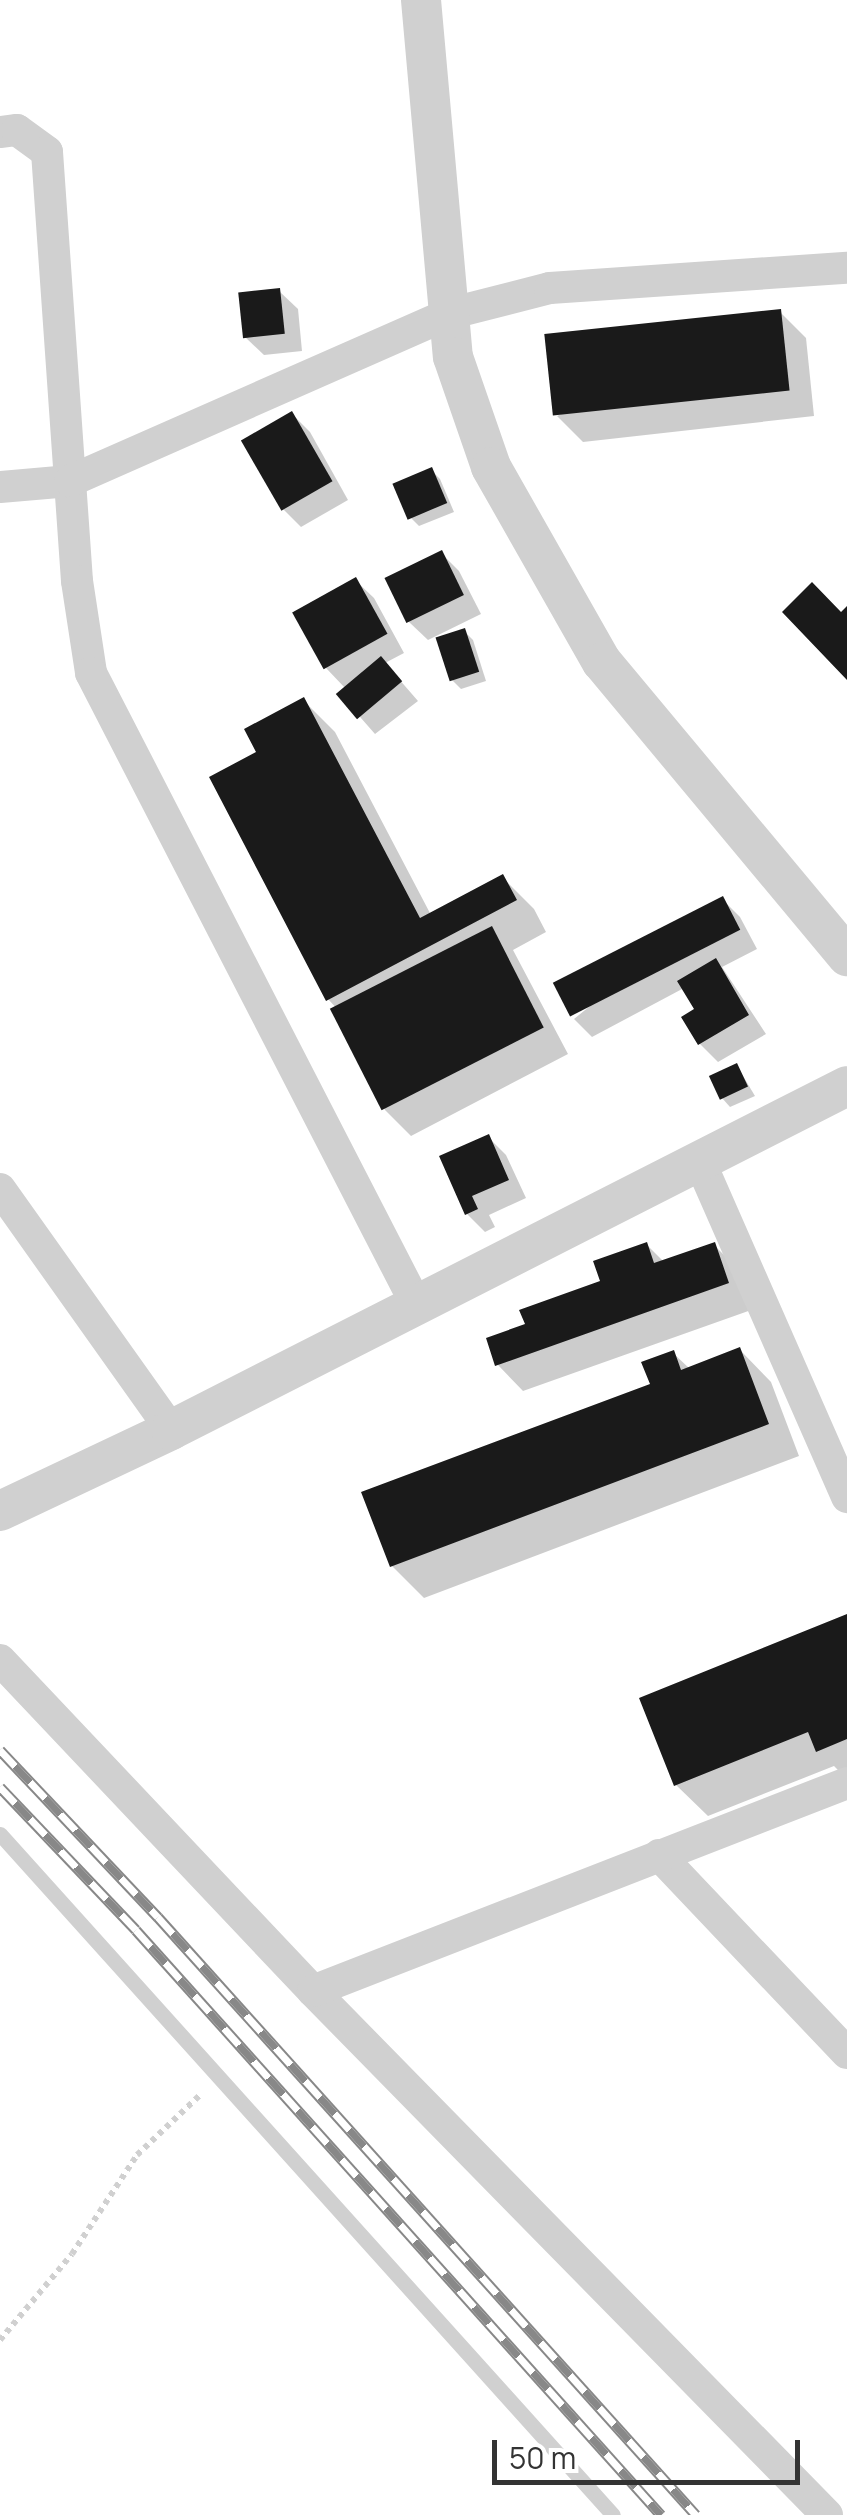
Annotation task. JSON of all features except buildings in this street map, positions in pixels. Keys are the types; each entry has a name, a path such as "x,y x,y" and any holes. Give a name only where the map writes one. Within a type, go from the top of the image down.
{"street":[{"path":"421,0 453,357 491,466 602,662 847,956"},
{"path":"0,132 18,130 47,152 77,581 91,673 417,1306"},
{"path":"0,486 70,481 448,314 550,288 847,268"},
{"path":"0,1512 171,1430 847,1086"},
{"path":"700,1162 847,1497"},
{"path":"0,1189 171,1430"},
{"path":"0,1660 313,1991 827,2515"},
{"path":"313,1991 847,1782"},
{"path":"659,1855 847,2052"}],"lane":[{"path":"0,1834 82,1920 96,1946 220,2076 613,2515"}],"path":[{"path":"0,2340 72,2254 137,2156 220,2076"}],"railway":[{"path":"0,1750 158,1917 696,2515"},
{"path":"0,1787 136,1930 661,2515"}]}
